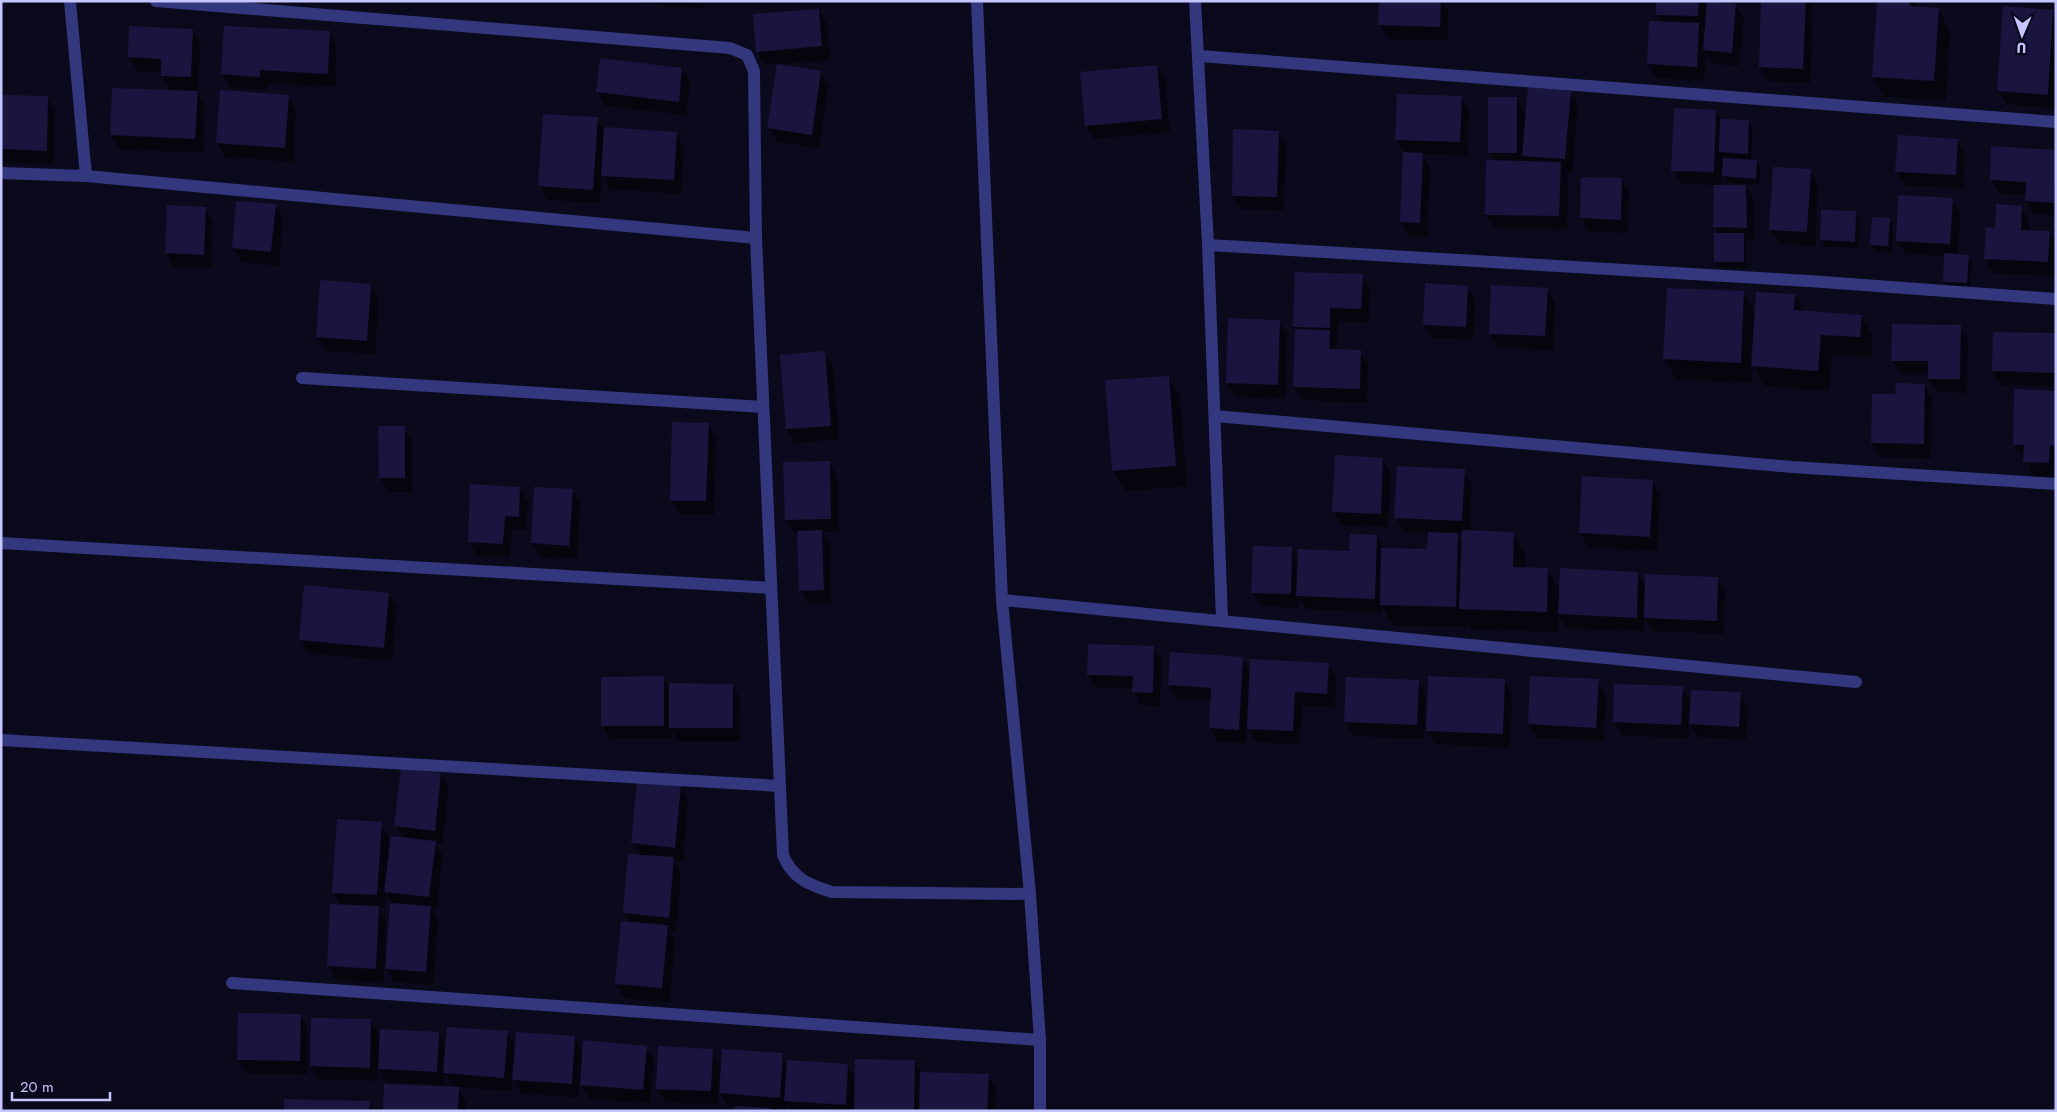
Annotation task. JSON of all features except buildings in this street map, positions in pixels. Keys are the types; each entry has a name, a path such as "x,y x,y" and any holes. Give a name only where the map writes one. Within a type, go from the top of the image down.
{"street":[{"path":"70,1 86,176"},
{"path":"156,1 720,47 740,51 746,55 754,70 756,238 783,855 788,868 799,878 813,886 832,892 1030,894"},
{"path":"977,1 1002,600 1030,894 1040,1040 1040,1111"},
{"path":"1195,1 1200,56 1222,619"},
{"path":"1200,56 2056,122"},
{"path":"1,173 86,176 756,238"},
{"path":"1208,245 1800,280 2056,299"},
{"path":"302,378 763,408"},
{"path":"1215,416 1792,467 2056,484"},
{"path":"1,543 771,588"},
{"path":"1002,600 1222,619 1856,682"},
{"path":"1,740 780,786"},
{"path":"232,983 1040,1040"}]}
